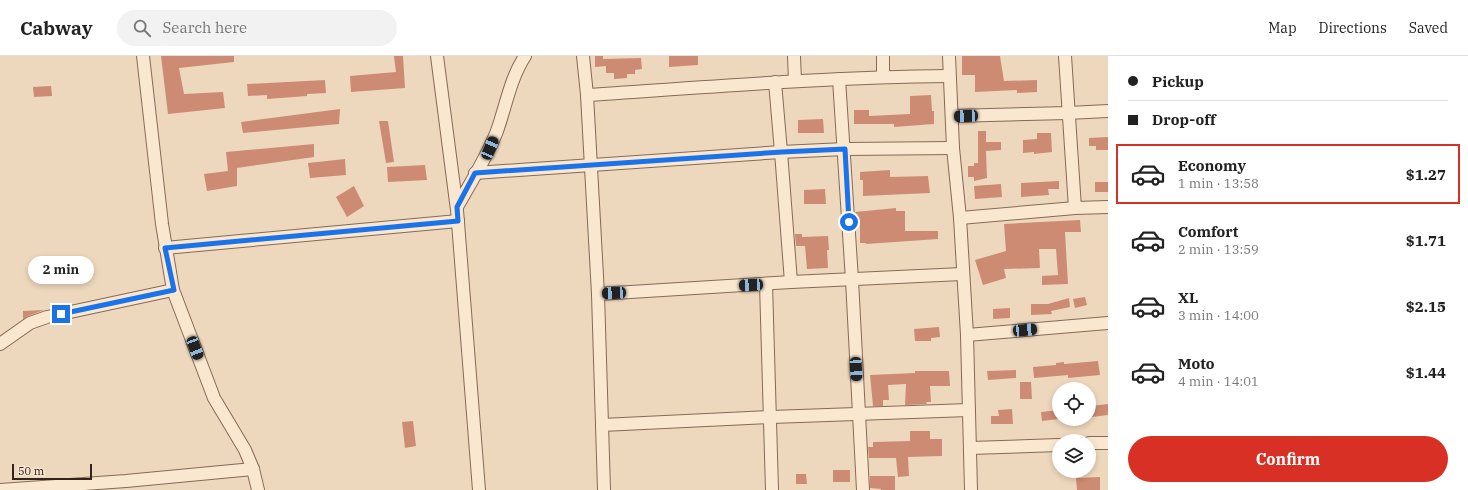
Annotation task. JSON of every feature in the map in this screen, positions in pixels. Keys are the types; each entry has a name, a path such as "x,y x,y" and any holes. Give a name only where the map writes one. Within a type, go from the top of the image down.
{"street":[{"path":"143,56 165,248 174,290 214,398 245,450 253,469 258,490"},
{"path":"437,56 457,207 479,490"},
{"path":"457,207 490,148 510,88 519,65 525,56"},
{"path":"583,56 587,95 598,294 604,490"},
{"path":"794,56 796,81"},
{"path":"883,56 883,77"},
{"path":"949,56 953,148 960,218 962,274 967,335 971,490"},
{"path":"1065,56 1076,208"},
{"path":"587,95 774,82 883,77 949,76"},
{"path":"839,79 845,149 863,490"},
{"path":"774,82 782,152 791,282"},
{"path":"952,116 1068,113 1108,110"},
{"path":"475,173 782,152 845,149 953,148"},
{"path":"960,218 1076,208 1108,207"},
{"path":"165,248 458,221"},
{"path":"598,294 791,282 962,274"},
{"path":"766,284 772,490"},
{"path":"0,344 30,323 47,317 174,290"},
{"path":"967,335 1108,323"},
{"path":"602,425 969,410"},
{"path":"1096,443 1108,443"},
{"path":"970,448 1052,445"},
{"path":"0,490 126,485 253,469"}],"building":[{"path":"161,56 234,56 234,62 179,68 184,94 223,92 225,108 168,114"},
{"path":"394,56 403,56 405,88 351,92 350,76 396,72"},
{"path":"595,56 603,56 603,59 641,58 642,69 635,70 635,74 627,74 627,78 614,79 614,73 606,73 606,66 595,67"},
{"path":"669,56 698,56 698,65 669,67"},
{"path":"962,56 1000,56 1004,81 1037,80 1037,92 1017,93 1017,90 975,92 975,75 962,75"},
{"path":"325,80 326,93 267,99 267,95 248,96 247,84"},
{"path":"51,86 52,96 34,97 33,87"},
{"path":"931,95 932,111 934,111 934,124 894,127 894,124 854,124 854,110 869,110 869,116 910,114 910,96"},
{"path":"340,109 339,124 243,133 241,122"},
{"path":"823,119 824,133 798,133 798,120"},
{"path":"379,121 388,121 394,162 386,163"},
{"path":"978,131 986,131 986,142 1001,142 1001,150 986,151 987,178 974,181 974,177 968,177 968,166 974,166 974,163 978,163"},
{"path":"1037,133 1051,133 1052,152 1034,154 1034,152 1023,153 1023,140 1037,139"},
{"path":"1108,137 1108,150 1096,150 1096,146 1089,146 1089,138"},
{"path":"314,144 314,157 237,168 237,186 207,191 204,174 228,171 226,152"},
{"path":"345,159 346,175 310,178 308,163"},
{"path":"425,165 427,180 388,182 387,167"},
{"path":"890,170 890,177 928,176 930,193 863,196 863,180 860,180 860,172"},
{"path":"1059,181 1059,189 1048,189 1049,195 1021,197 1021,183"},
{"path":"1095,182 1108,182 1108,192 1095,192"},
{"path":"1001,184 1002,197 975,199 974,186"},
{"path":"354,186 364,206 347,217 336,197"},
{"path":"825,189 826,204 804,204 804,190"},
{"path":"896,208 896,211 905,211 905,231 938,231 938,239 866,244 860,243 860,220 856,220 855,212"},
{"path":"1080,220 1081,232 1065,232 1068,284 1042,285 1042,276 1058,275 1056,249 1039,249 1040,268 1004,269 1006,278 983,285 975,260 1006,251 1004,224"},
{"path":"795,234 802,234 802,237 828,236 828,268 807,269 805,246 796,246"},
{"path":"1085,297 1087,305 1075,308 1073,299"},
{"path":"1069,298 1070,307 1051,311 1052,314 1031,315 1031,304 1048,304"},
{"path":"1010,308 1010,318 993,319 993,309"},
{"path":"44,310 28,316 23,319 23,311"},
{"path":"939,327 940,337 931,338 931,341 915,341 914,329"},
{"path":"1098,361 1100,375 1068,378 1068,375 1034,378 1033,367 1056,365 1056,363 1064,362 1064,364"},
{"path":"1016,370 1016,378 988,380 987,371"},
{"path":"915,371 949,371 950,386 930,386 931,402 926,402 927,404 905,405 906,384 888,385 889,400 883,400 883,406 873,406 870,375 915,373"},
{"path":"1020,382 1031,382 1032,399 1020,399"},
{"path":"1108,404 1108,415 1096,416 1096,405"},
{"path":"1012,409 1013,424 991,424 991,416 999,416 998,410"},
{"path":"1052,411 1052,420 1042,421 1041,412"},
{"path":"413,421 416,446 405,448 402,422"},
{"path":"910,431 930,431 930,439 942,439 942,456 908,457 909,476 898,477 896,458 869,458 868,447 873,447 873,442 910,441"},
{"path":"833,470 850,470 850,482 833,482"},
{"path":"796,474 806,474 807,484 796,484"},
{"path":"870,476 895,476 895,490 870,488"},
{"path":"1100,477 1100,490 1077,490 1076,478"}],"route":[{"path":"61,314 174,290 165,248 458,221 457,207 475,173 845,149 849,222"}]}
